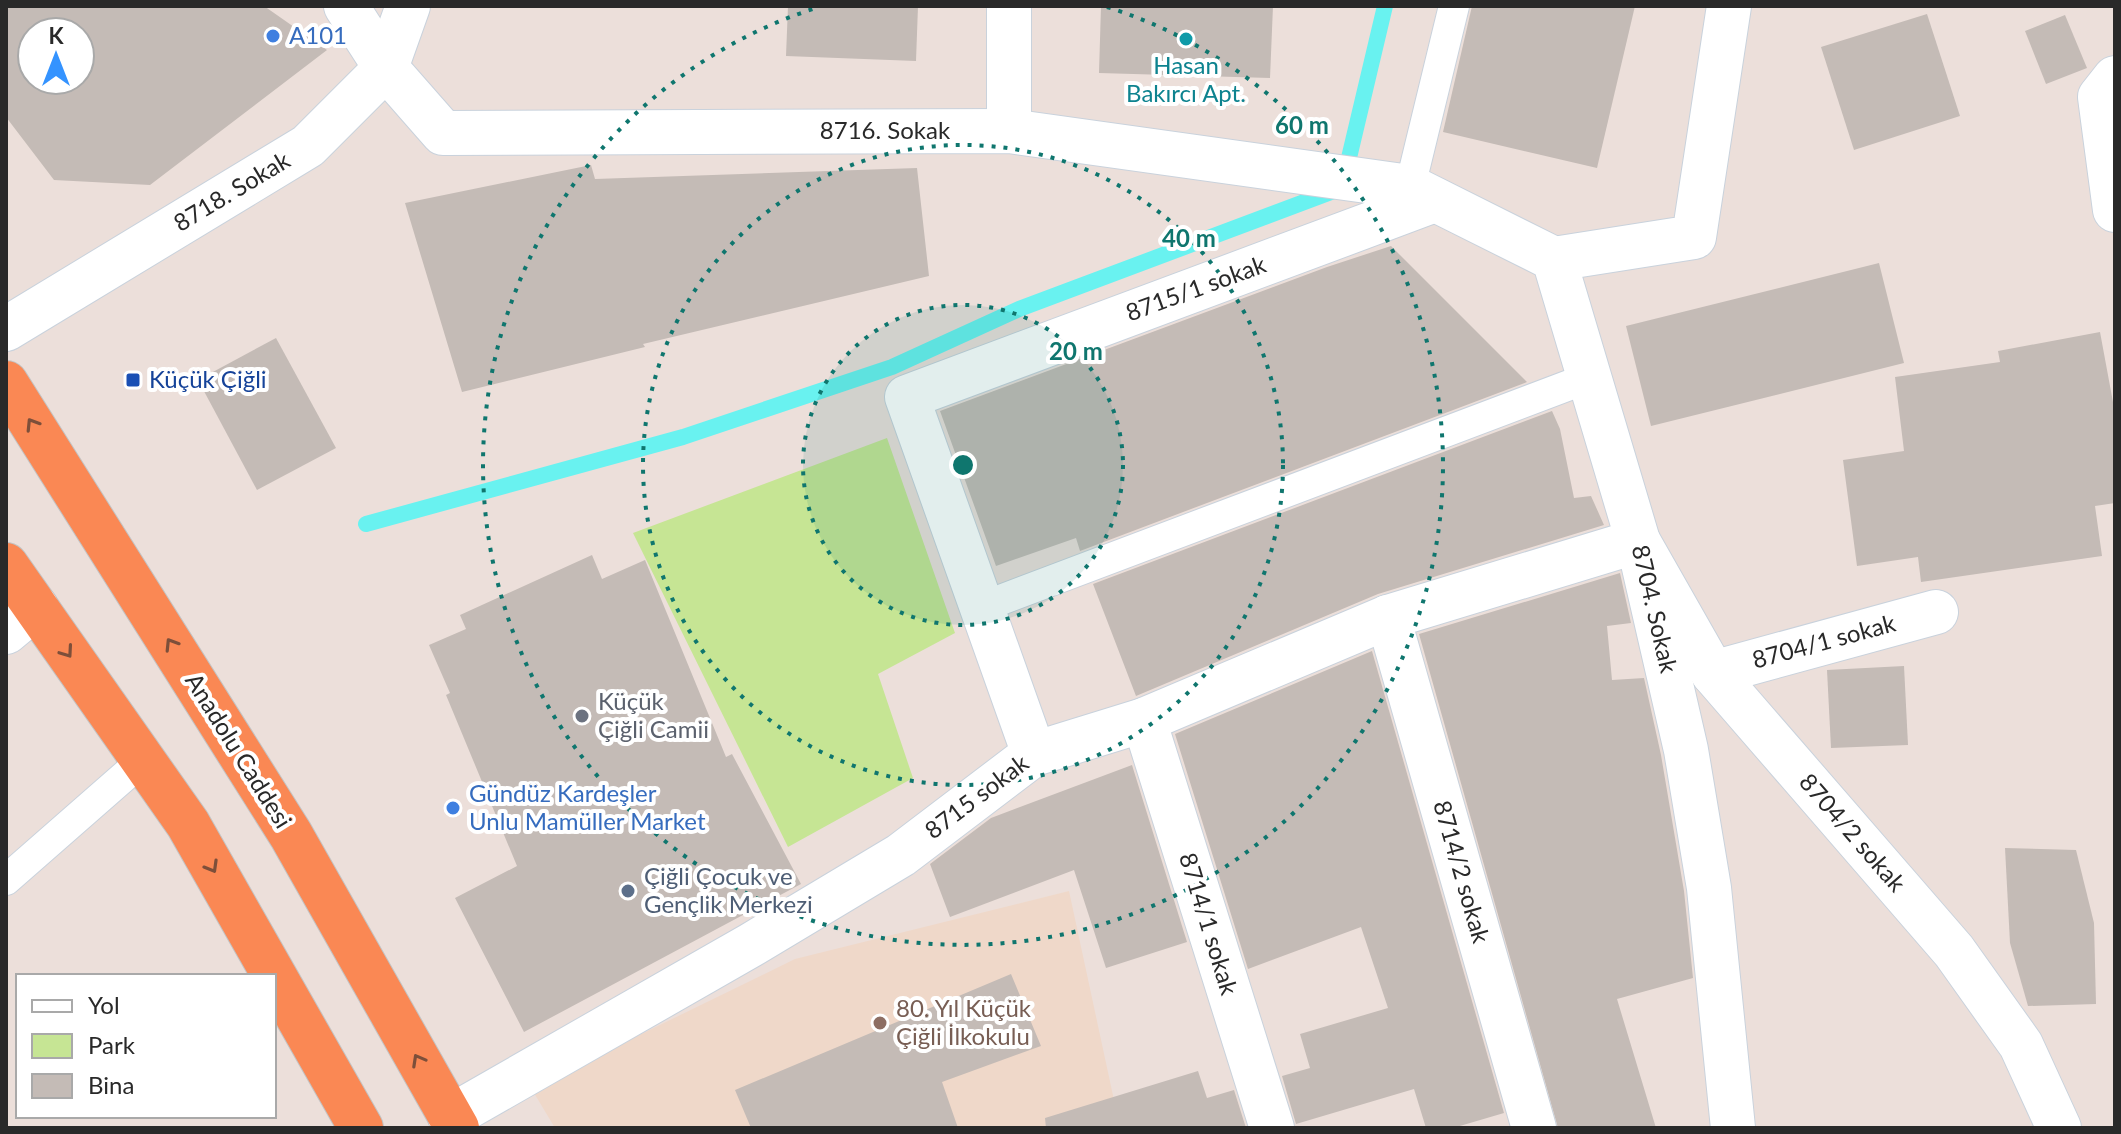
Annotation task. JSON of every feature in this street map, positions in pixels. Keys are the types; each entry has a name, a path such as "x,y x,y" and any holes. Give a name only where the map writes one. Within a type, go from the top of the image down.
{"highway":[{"name":"Anadolu Caddesi","path":"6,383 291,835 454,1122"},
{"path":"6,565 21,619 143,760 188,824 273,974"},
{"path":"276,979 361,1128"}],"street":[{"name":"8716. Sokak","path":"346,6 386,68 443,133 1009,131 1422,194"},
{"name":"8718. Sokak","path":"6,329 308,146 386,68 408,6"},
{"path":"1009,6 1009,131"},
{"path":"1422,194 1554,259 1694,237 1729,6"},
{"path":"2115,78 2100,97 2115,210"},
{"name":"8715/1 sokak","path":"1034,754 907,397 1422,194"},
{"name":"8704. Sokak","path":"1554,259 1638,541 1686,750 1704,858 1733,1128"},
{"name":"8715 sokak","path":"454,1122 901,855 1034,754 1144,720 1388,617 1638,541"},
{"name":"8704/2 sokak","path":"1638,541 1713,673 1954,951 2021,1045 2059,1128"},
{"name":"8704/1 sokak","path":"1713,673 1936,612"},
{"name":"8714/2 sokak","path":"1388,617 1534,1128"},
{"name":"8714/1 sokak","path":"1144,720 1272,1128"}],"lane":[{"path":"1422,194 1454,6"},
{"path":"982,607 1588,378"},
{"path":"6,880 143,760"}],"shaded area":[{"name":"80. Yıl Küçük Çiğli İlkokulu","path":"1069,891 1120,1128 555,1128 531,1088 795,959"}],"green space":[{"path":"887,438 955,633 878,674 913,778 788,847 633,533"}],"building":[{"path":"6,6 264,6 327,50 150,185 54,180 6,117"},
{"path":"788,6 918,6 916,61 786,56"},
{"name":"Hasan Bakırcı Apt.","path":"1101,6 1273,6 1270,78 1099,73"},
{"path":"1472,6 1635,6 1597,168 1443,132"},
{"path":"1927,14 1960,116 1854,150 1821,47"},
{"path":"2065,15 2087,68 2046,84 2025,31"},
{"path":"591,165 595,179 917,168 929,276 643,344 645,347 462,392 405,203"},
{"path":"1391,246 1527,382 1080,551 1076,538 996,566 940,411"},
{"path":"1879,263 1904,363 1651,426 1626,326"},
{"path":"2100,332 2115,413 2115,503 2095,506 2102,556 1921,582 1918,557 1857,566 1843,460 1904,451 1895,377 2000,362 1998,351"},
{"path":"276,338 336,448 257,490 198,380"},
{"path":"1552,411 1560,429 1574,498 1591,496 1604,525 1378,594 1136,696 1093,584"},
{"path":"592,555 602,579 645,560 726,757 732,754 801,884 524,1032 455,898 517,866 446,695 450,693 429,645 466,629 460,615"},
{"path":"1620,573 1631,623 1607,626 1612,680 1644,678 1661,755 1684,891 1693,978 1617,999 1656,1128 1558,1128 1419,634"},
{"path":"1372,651 1504,1113 1453,1128 1426,1128 1414,1089 1296,1124 1282,1076 1310,1068 1300,1034 1388,1008 1361,927 1248,969 1175,734"},
{"path":"1904,666 1908,745 1831,748 1827,670"},
{"path":"1132,765 1187,942 1106,968 1074,870 950,917 930,864 991,818"},
{"path":"2005,848 2076,850 2094,923 2096,1004 2028,1006 2010,943"},
{"path":"1011,974 1041,1046 942,1082 958,1128 751,1128 735,1090"},
{"path":"1198,1071 1207,1098 1234,1090 1246,1128 1046,1128 1045,1118"}],"waterway":[{"path":"1348,162 1385,6"},
{"path":"366,524 683,437 892,367 1019,309 1339,189"}],"place":[{"name":"A101","path":"273,36"},
{"name":"Hasan Bakırcı Apt.","path":"1186,39"},
{"name":"Küçük Çiğli","path":"133,380"},
{"name":"Küçük Çiğli Camii","path":"582,716"},
{"name":"Gündüz Kardeşler Unlu Mamüller Market","path":"453,808"},
{"name":"Çiğli Çocuk ve Gençlik Merkezi","path":"628,891"},
{"name":"80. Yıl Küçük Çiğli İlkokulu","path":"880,1023"}]}
